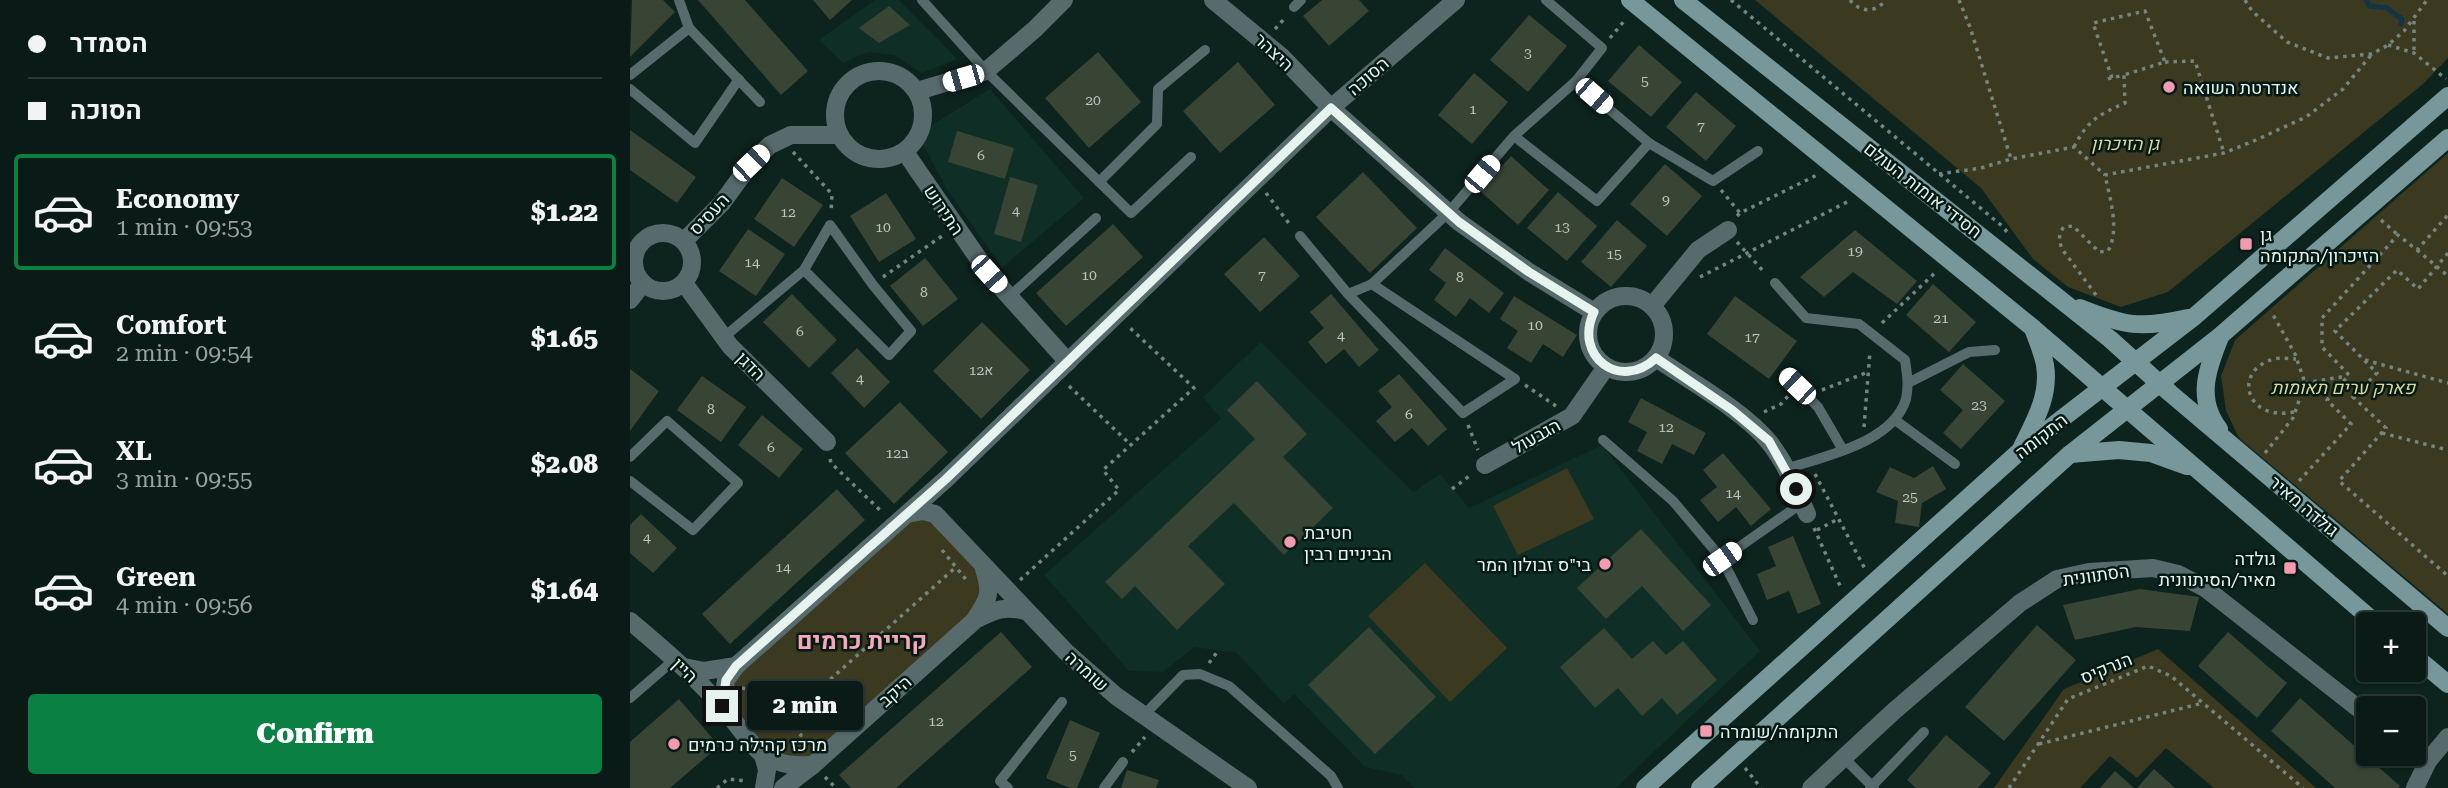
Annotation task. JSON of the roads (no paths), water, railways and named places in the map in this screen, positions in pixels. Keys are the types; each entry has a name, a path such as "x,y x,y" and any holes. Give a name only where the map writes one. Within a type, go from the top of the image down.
{"street":[{"path":"916,91 986,71 1064,0"},
{"name":"היצהר","path":"1213,0 1264,41 1331,108 1459,222 1529,272 1594,312"},
{"name":"חסידי אומות העולם","path":"1683,0 1976,231 2135,360 2160,384"},
{"name":"הסוכה","path":"722,706 724,685 736,666 946,479 1331,108 1453,2"},
{"name":"חסידי אומות העולם","path":"1633,3 2033,328 2102,388"},
{"path":"878,70 906,79 916,91 922,103 924,117 915,142 905,152 891,158 868,158 848,147 839,135 834,121 835,106 850,80 863,73 878,70"},
{"name":"התקומה","path":"1645,788 2020,451 2195,316 2448,96"},
{"name":"העסיס","path":"684,241 722,203 751,163 770,145 791,135 839,135"},
{"name":"התקומה","path":"1700,788 2070,454 2220,337 2448,138"},
{"name":"התירוש","path":"905,152 989,274 1062,368"},
{"path":"1652,306 1698,250 1728,230"},
{"path":"657,233 676,235 684,241 692,254 693,262 689,277 684,283 668,291 643,284 636,275 634,264 635,238 657,233"},
{"name":"הדגן","path":"684,283 724,337 827,442"},
{"path":"630,300 643,284"},
{"path":"1615,297 1641,299 1652,306 1658,312 1664,330 1664,339 1656,358 1648,365 1627,372 1606,367 1590,348 1587,335 1594,312 1604,302 1615,297"},
{"path":"2056,298 2118,323 2155,325 2195,316"},
{"path":"2020,451 2040,413 2046,387 2045,364 2033,328"},
{"path":"2220,337 2208,366 2205,393 2209,417 2232,445"},
{"path":"1656,358 1744,420 1769,441 1805,508"},
{"name":"הגבעול","path":"1485,465 1572,416 1606,367"},
{"name":"גולדה מאיר","path":"2160,384 2448,628"},
{"path":"2102,388 2363,612"},
{"path":"2070,454 2119,450 2151,453 2197,469"},
{"name":"שומרה","path":"946,479 941,502 950,527"},
{"name":"שומרה","path":"901,519 923,511 935,514 1066,652 1116,696 1248,788"},
{"name":"היקב","path":"783,788 813,765 974,621 987,603 990,589 984,566"},
{"name":"הסתוונית","path":"1811,788 1894,711 2020,603 2057,579 2089,572 2152,568 2178,574 2205,588 2356,707"},
{"name":"היקב","path":"974,621 995,610 1009,607 1027,611"},
{"name":"היין","path":"630,621 679,663 722,706 763,755 781,764 813,765"},
{"path":"679,663 704,671 736,666"},
{"path":"2426,666 2448,684"},
{"path":"2416,788 2428,761 2446,745"},
{"path":"757,785 767,771 763,755"}],"lane":[{"path":"679,0 689,28 761,102"},
{"path":"922,0 986,71 1131,213 1191,157"},
{"path":"1348,294 1372,284 1449,212 1514,136 1576,80 1602,48 1546,0"},
{"path":"630,75 689,28"},
{"path":"1099,182 1157,124 1158,89 1205,50"},
{"path":"630,89 695,143 739,79"},
{"path":"1576,80 1649,144 1713,181 1758,151"},
{"path":"1514,136 1597,201 1649,144"},
{"path":"1009,297 1096,218"},
{"path":"724,337 804,270 830,225 873,285 911,331 889,355 804,270"},
{"path":"1300,236 1348,294 1463,413 1515,379 1372,284"},
{"path":"1775,283 1806,318 1859,324 1872,333 1905,360 1908,383 1905,400 1895,420 1877,435 1843,450 1786,469"},
{"path":"1908,383 1969,352 1995,350"},
{"path":"1785,374 1818,407 1843,450"},
{"path":"1895,420 1955,464"},
{"path":"630,457 667,421 738,483 693,530 630,481"},
{"path":"1603,440 1673,500 1722,559 1753,620"},
{"path":"1722,559 1805,508"},
{"path":"630,698 679,663"},
{"path":"1149,720 1183,675 1200,674 1228,686 1331,776 1338,788"},
{"path":"1009,788 999,781 1062,702"},
{"path":"1844,758 1872,787 1924,732"},
{"path":"1104,788 1124,762"}],"waterway":[{"path":"2366,0 2369,6 2387,8 2402,19 2401,24"}],"place":[{"name":"אנדרטת השואה","path":"2169,87"},
{"name":"גן הזיכרון/התקומה","path":"2246,244"},
{"name":"חטיבת הביניים רבין","path":"1290,542"},
{"name":"בי\"ס זבולון המר","path":"1605,564"},
{"name":"גולדה מאיר/הסיתוונית","path":"2290,568"},
{"name":"התקומה/שומרה","path":"1706,731"},
{"name":"מרכז קהילה כרמים","path":"674,744"}],"district":[{"name":"קריית כרמים","path":"862,641"}],"park label":[{"name":"גן הזיכרון","path":"2125,143"},
{"name":"פארק ערים תאומות","path":"2343,387"}]}
